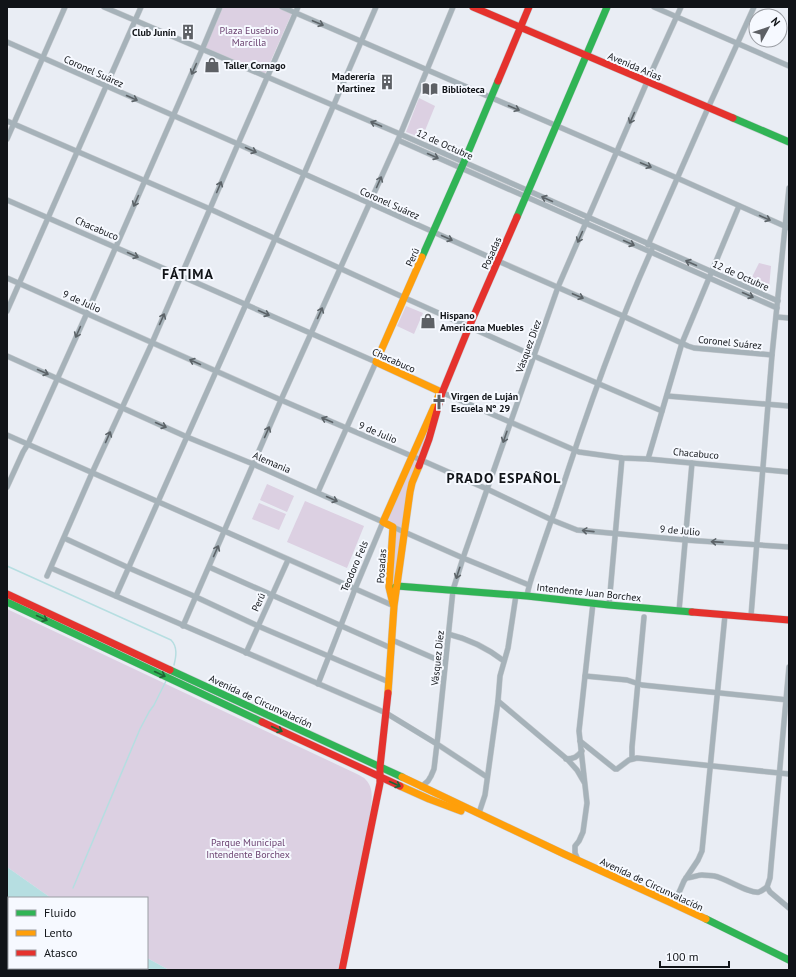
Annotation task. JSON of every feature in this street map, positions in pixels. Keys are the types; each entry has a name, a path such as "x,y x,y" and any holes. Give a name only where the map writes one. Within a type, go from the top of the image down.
{"main road":[{"name":"Avenida Arias","path":"473,7 789,142"},
{"name":"Perú","path":"376,362 463,166 529,7"},
{"name":"Posadas","path":"412,456 442,392 528,194 607,7"},
{"name":"Chacabuco","path":"376,362 442,392"},
{"name":"Posadas","path":"394,606 410,492 429,440 442,392"},
{"name":"Teodoro Fels","path":"383,522 412,456"},
{"name":"Alemania","path":"383,522 393,527"},
{"name":"Posadas","path":"393,527 389,587 394,606"},
{"path":"390,592 397,586"},
{"name":"Intendente Juan Borchex","path":"397,586 516,595 610,605 789,620"},
{"name":"Avenida de Circunvalación","path":"7,594 674,904 789,960"},
{"name":"Avenida de Circunvalación","path":"7,602 428,799 506,827"},
{"path":"342,970 380,788 380,767 389,682 394,606"}],"street":[{"path":"7,139 65,7"},
{"name":"12 de Octubre","path":"104,7 400,134 463,166"},
{"path":"7,310 141,7"},
{"path":"7,487 28,444 116,247 220,7"},
{"path":"282,7 677,178 787,228"},
{"path":"48,576 92,473 152,343 298,7"},
{"path":"116,596 304,174 376,7"},
{"path":"183,626 310,334 398,140 453,7"},
{"path":"654,7 789,66"},
{"name":"Vásquez Diez","path":"421,787 428,781 434,769 452,590 558,287 681,7"},
{"path":"527,596 529,585 552,520 574,450 623,316 650,252 677,178 754,7"},
{"name":"Coronel Suárez","path":"7,42 694,348 772,355"},
{"path":"7,121 145,180 469,327 662,411"},
{"name":"12 de Octubre","path":"398,140 588,218 778,301"},
{"path":"751,616 772,355 787,228 789,188"},
{"name":"12 de Octubre","path":"528,194 586,224 778,308"},
{"name":"Chacabuco","path":"7,200 376,362"},
{"path":"648,459 682,343 739,206"},
{"name":"9 de Julio","path":"7,278 577,530 685,540 789,547"},
{"path":"777,317 789,318"},
{"name":"Alemania","path":"7,356 187,437 318,492 383,522"},
{"name":"Perú","path":"318,492 376,362"},
{"name":"Chacabuco","path":"442,392 580,452 622,458 789,472"},
{"path":"667,396 789,406"},
{"path":"7,435 394,606"},
{"path":"610,605 622,458"},
{"path":"679,611 692,463"},
{"name":"Teodoro Fels","path":"318,684 383,522"},
{"name":"Alemania","path":"393,527 529,585"},
{"path":"64,538 258,626 389,682"},
{"name":"Perú","path":"246,653 288,560"},
{"path":"208,567 391,648"},
{"path":"51,568 386,714 437,744 487,777"},
{"path":"378,599 388,596 390,592"},
{"path":"479,813 487,777 500,676 510,638 516,595"},
{"path":"564,854 571,850 579,842 583,832 586,814 587,802 579,731 593,603"},
{"path":"674,904 685,879 698,860 702,851 725,615"},
{"path":"632,758 644,617"},
{"path":"448,634 476,643 504,661"},
{"path":"392,640 445,663"},
{"path":"685,879 701,875 716,876 749,891 756,892 760,892 767,887 770,878 779,774 788,700 789,666"},
{"path":"586,676 627,680 642,684 717,693 788,700"},
{"path":"498,700 566,759 577,770 585,784"},
{"path":"580,741 615,769 632,758 637,758 789,774"},
{"path":"566,759 576,757 582,751"},
{"path":"575,846 575,852 578,860"},
{"path":"767,887 770,892 789,908"}],"green space":[{"name":"Plaza Eusebio Marcilla","path":"223,7 277,7 292,13 265,74 205,48"},
{"path":"419,98 435,106 422,138 406,132"},
{"path":"759,263 771,266 769,288 751,279"},
{"path":"406,306 423,313 414,334 397,326"},
{"path":"436,403 410,492 397,586 390,592 393,527 383,522"},
{"path":"267,484 294,496 287,512 260,500"},
{"path":"305,501 364,526 347,568 287,542"},
{"path":"259,503 286,514 279,530 252,519"},
{"name":"Parque Municipal Intendente Borchex","path":"7,609 357,774 365,779 371,788 372,801 370,815 338,970 169,970 148,959 148,897 50,897 7,867"}],"water":[{"path":"7,867 50,897 8,897 7,905"},
{"path":"148,959 169,970 104,969 148,969"}],"waterway":[{"path":"7,566 171,640 176,649 174,665"},
{"path":"73,888 140,729 166,681"}],"traffic: fast":[{"path":"517,217 607,7"},
{"path":"422,257 498,81"},
{"path":"733,118 789,142"},
{"path":"394,588 397,586 527,596 692,612"},
{"path":"7,602 262,722"},
{"path":"170,670 402,777"},
{"path":"706,919 789,960"}],"traffic: slow":[{"path":"422,257 376,362 441,392 438,397"},
{"path":"393,604 389,587 393,527 383,522 434,407"},
{"path":"388,693 394,606 410,492 419,466"},
{"path":"402,777 564,854 706,919"},
{"path":"400,786 461,811"}],"traffic: jam":[{"path":"473,7 733,118"},
{"path":"498,81 529,7"},
{"path":"419,466 429,439 442,393 517,217"},
{"path":"7,594 170,670"},
{"path":"692,612 789,620"},
{"path":"342,970 380,783 380,767 388,693"},
{"path":"262,722 400,786"}],"place":[{"name":"Club Junín","path":"188,32"},
{"name":"Taller Cornago","path":"212,65"},
{"name":"Maderería Martinez","path":"387,82"},
{"name":"Biblioteca","path":"430,89"},
{"name":"Hispano Americana Muebles","path":"428,321"},
{"name":"Virgen de Luján Escuela Nº 29","path":"439,402"}],"district":[{"name":"FÁTIMA","path":"188,274"},
{"name":"PRADO ESPAÑOL","path":"504,478"}]}
